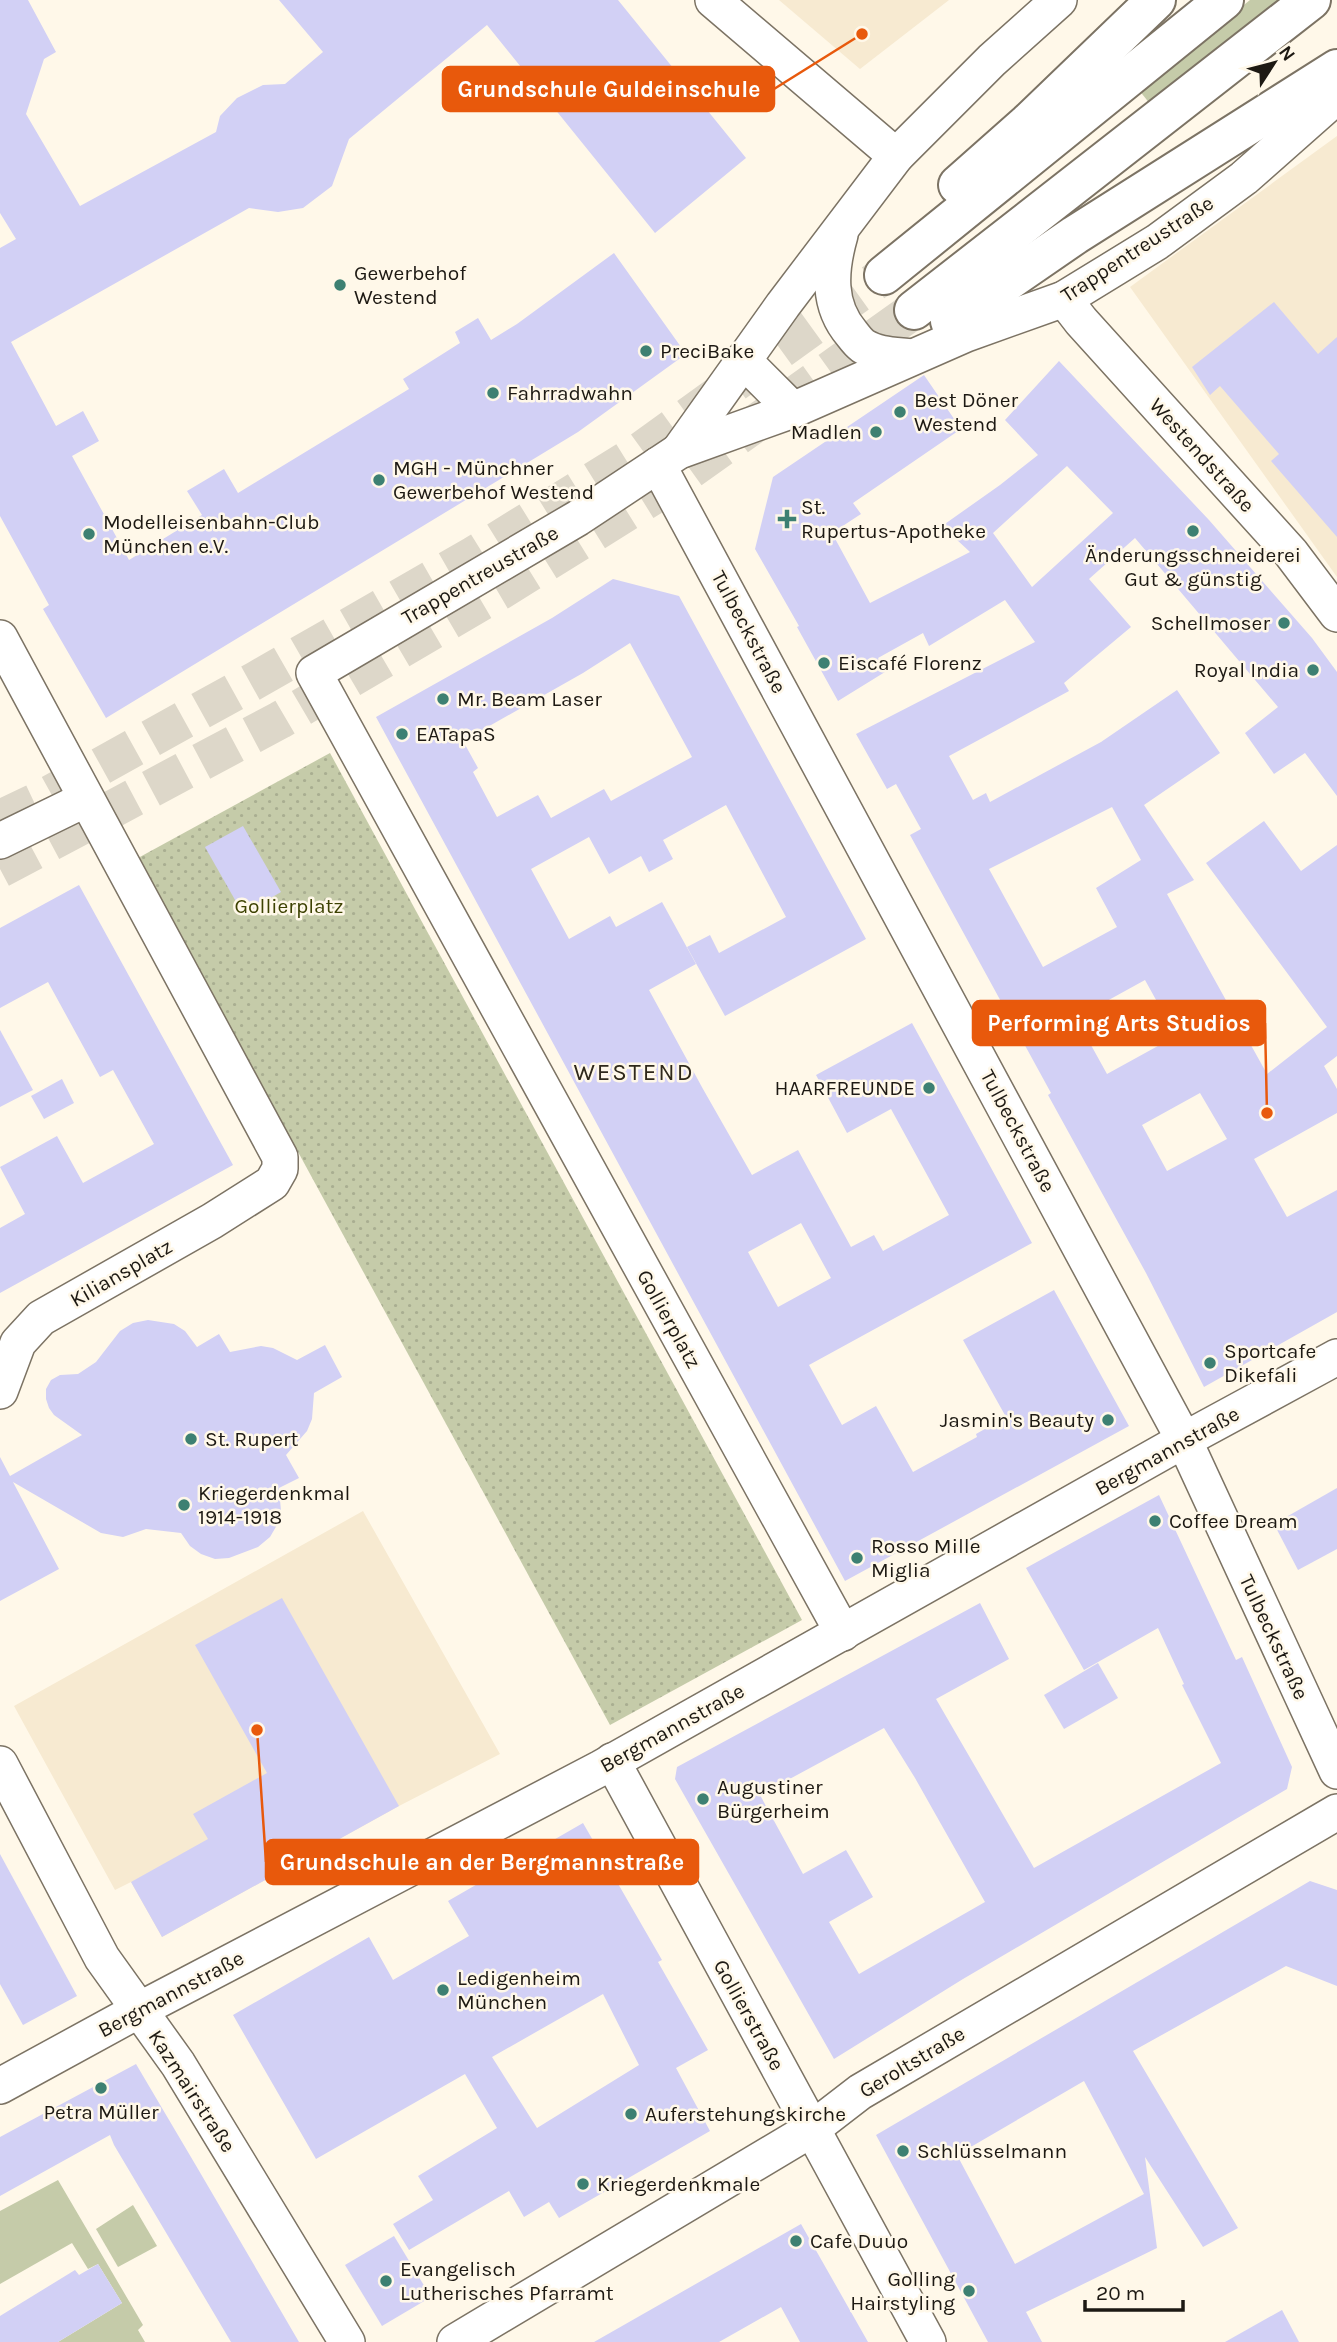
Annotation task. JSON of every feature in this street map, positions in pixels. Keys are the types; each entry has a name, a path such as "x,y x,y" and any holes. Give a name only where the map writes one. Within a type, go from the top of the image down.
{"highway":[{"path":"1156,0 1028,123 929,209 884,275 1224,0"},
{"path":"914,310 1311,0"},
{"path":"950,321 1074,235 1337,69"}],"street":[{"path":"713,0 896,156"},
{"name":"Trappentreustraße","path":"668,458 896,156 992,60 1059,0"},
{"name":"Trappentreustraße","path":"314,673 578,518 668,458 793,410 911,356 1064,299 1157,242 1244,178 1337,96"},
{"name":"Trappentreustraße","path":"842,228 834,255 832,282 835,306 845,325 861,345 877,352 911,356"},
{"name":"Westendstraße","path":"1064,299 1291,553 1337,614"},
{"path":"743,360 793,410"},
{"name":"Tulbeckstraße","path":"668,458 1184,1440 1337,1772"},
{"path":"0,638 86,799 0,841"},
{"name":"Gollierplatz","path":"314,673 843,1633"},
{"name":"Kiliansplatz","path":"0,1391 18,1343 41,1318 212,1221 272,1183 280,1169 280,1157 86,799"},
{"name":"Bergmannstraße","path":"0,2086 612,1761 1337,1357"},
{"name":"Gollierstraße","path":"612,1761 928,2342"},
{"name":"Kazmairstraße","path":"0,1764 102,1958 178,2064 347,2342"},
{"name":"Geroltstraße","path":"455,2342 812,2129 860,2092 1337,1812"}],"shaded area":[{"path":"779,0 949,0 860,69"},
{"path":"1337,136 1337,577 1130,287"},
{"path":"363,1511 500,1754 399,1806 162,1937 131,1882 115,1890 14,1706"}],"green space":[{"path":"1250,0 1286,0 1150,104 1139,90"},
{"name":"Gollierplatz","path":"330,753 802,1620 610,1725 138,858"},
{"path":"58,2180 143,2325 138,2330 145,2342 58,2342 122,2303 98,2264 88,2269 72,2243 0,2284 0,2211"},
{"path":"133,2205 157,2246 118,2267 96,2229"}],"building":[{"path":"0,0 28,0 56,52 44,59 26,114 80,206 216,132 220,116 237,98 263,85 285,84 323,52 279,0 618,0 746,158 655,233 487,25 349,139 332,186 303,208 278,212 249,208 11,342 56,426 83,411 99,441 72,456 129,560 202,515 187,491 224,469 238,493 409,389 403,379 460,343 455,332 478,318 491,340 614,253 686,354 578,432 106,718 43,609 49,605 0,516 0,248 16,239 0,213"},
{"path":"1274,302 1318,354 1337,337 1337,537 1271,461 1279,454 1220,386 1210,395 1192,367"},
{"path":"1059,361 1209,520 1312,638 1337,672 1337,796 1305,753 1274,774 1245,733 1278,707 1135,538 1089,579 1131,627 1064,683 1069,691 949,756 973,800 986,793 990,802 1101,742 1177,690 1220,753 1144,805 1194,880 1167,894 1267,1074 1327,1027 1206,863 1264,821 1301,871 1337,845 1337,1056 1324,1066 1337,1089 1337,1113 1254,1159 1287,1217 1337,1190 1337,1312 1204,1387 1146,1273 1048,1095 1051,1093 910,835 921,829 896,784 887,789 856,734 1035,642 1005,600 929,646 923,633 878,658 885,672 838,701 755,549 773,477 924,375 961,429 853,503 861,514 832,533 870,603 970,552 942,526 1038,455 1005,420","holes":["1067,466 1113,513 1032,587 993,533","1112,807 1141,860 1096,888 1117,927 1043,967 989,869","1145,980 1176,1036 1107,1074 1076,1018","1200,1093 1227,1139 1167,1171 1142,1125"]},
{"path":"613,579 679,596 866,939 725,1016 687,947 710,935 719,953 786,917 726,805 663,840 673,859 649,872 641,856 609,874 589,837 531,869 569,939 610,916 616,927 662,902 696,964 649,990 703,1089 752,1175 798,1150 851,1247 874,1235 883,1251 949,1215 891,1109 847,1133 816,1075 912,1023 1032,1243 809,1365 842,1425 876,1406 913,1472 977,1437 976,1434 1006,1417 963,1340 1054,1290 1129,1426 845,1581 376,717 552,618","holes":["630,643 692,757 611,801 604,789 551,818 538,795 497,817 473,772 478,768 463,741","801,1223 831,1278 778,1307 748,1252"]},
{"path":"243,826 281,892 243,914 205,847"},
{"path":"79,885 233,1165 0,1293 0,1228 25,1214 0,1167 57,1136 83,1183 154,1144 113,1070 100,1077 48,982 0,1008 0,928"},
{"path":"0,1030 33,1090 0,1107"},
{"path":"62,1079 74,1103 44,1119 31,1096"},
{"name":"St. Rupert","path":"148,1320 174,1324 185,1331 197,1347 219,1334 230,1352 261,1346 273,1348 297,1360 325,1345 342,1377 314,1393 312,1419 307,1431 286,1455 299,1478 279,1488 281,1511 277,1525 270,1537 258,1547 229,1558 215,1559 190,1546 181,1533 146,1529 123,1537 101,1533 13,1482 59,1569 0,1601 0,1457 10,1476 82,1435 54,1415 49,1408 46,1389 51,1380 60,1375 78,1374 96,1362 120,1331 133,1323"},
{"path":"1337,1488 1337,1549 1298,1570 1274,1524"},
{"path":"1159,1495 1236,1660 1242,1657 1292,1767 1287,1789 963,1979 834,2059 675,1779 677,1767 980,1603 1009,1659 936,1699 1034,1868 1221,1763 1182,1685 1184,1684 1158,1628 1084,1670 1026,1568","holes":["884,1728 985,1902 859,1974 829,1922 873,1897 846,1850 803,1874 760,1795"]},
{"path":"282,1598 399,1806 162,1937 131,1882 208,1839 193,1814 267,1773 195,1645"},
{"path":"1098,1663 1118,1698 1064,1729 1044,1695"},
{"path":"583,1823 662,1960 658,1962 708,2050 676,2068 710,2131 559,2218 549,2202 524,2217 509,2191 409,2250 393,2224 433,2200 418,2176 497,2128 465,2074 316,2159 233,2015 369,1937 393,1980 469,1936 448,1901","holes":["603,1994 639,2065 537,2128 492,2057"]},
{"path":"0,1854 77,1996 23,2025 0,1984"},
{"path":"1310,1881 1337,1890 1337,1986 1286,1966 1133,2051 1238,2228 1203,2247 1145,2157 1157,2248 1026,2312 1042,2342 988,2342 876,2135","holes":["1084,2081 1144,2194 1015,2264 957,2155"]},
{"path":"136,2064 299,2342 231,2342 110,2135 0,2196 0,2137"},
{"path":"801,2224 868,2342 800,2342 781,2307 719,2342 594,2342"},
{"path":"394,2236 431,2297 382,2326 345,2265"},
{"path":"98,2264 122,2303 58,2342 0,2342 0,2316 75,2270 79,2275"},
{"path":"1282,2310 1299,2342 1225,2342"}],"tunnel":[{"path":"0,819 36,802 256,680 474,555 635,455 884,275"},
{"path":"0,869 280,720 500,591 661,491 914,310"}],"place":[{"name":"Grundschule Guldeinschule","path":"862,34"},
{"name":"Gewerbehof Westend","path":"340,285"},
{"name":"PreciBake","path":"646,351"},
{"name":"Fahrradwahn","path":"493,393"},
{"name":"Best Döner Westend","path":"900,412"},
{"name":"Madlen","path":"876,432"},
{"name":"MGH - Münchner Gewerbehof Westend","path":"379,480"},
{"name":"St. Rupertus-Apotheke","path":"787,519"},
{"name":"Änderungsschneiderei Gut & günstig","path":"1193,531"},
{"name":"Modelleisenbahn-Club München e.V.","path":"89,534"},
{"name":"Schellmoser","path":"1284,623"},
{"name":"Eiscafé Florenz","path":"824,663"},
{"name":"Royal India","path":"1313,670"},
{"name":"Mr. Beam Laser","path":"443,699"},
{"name":"EATapaS","path":"402,734"},
{"name":"HAARFREUNDE","path":"929,1088"},
{"name":"Performing Arts Studios","path":"1267,1113"},
{"name":"Sportcafe Dikefali","path":"1210,1363"},
{"name":"Jasmin's Beauty","path":"1108,1420"},
{"name":"St. Rupert","path":"191,1439"},
{"name":"Kriegerdenkmal 1914-1918","path":"184,1505"},
{"name":"Coffee Dream","path":"1155,1521"},
{"name":"Rosso Mille Miglia","path":"857,1558"},
{"name":"Grundschule an der Bergmannstraße","path":"257,1730"},
{"name":"Augustiner Bürgerheim","path":"703,1799"},
{"name":"Ledigenheim München","path":"443,1990"},
{"name":"Petra Müller","path":"101,2088"},
{"name":"Auferstehungskirche","path":"631,2114"},
{"name":"Schlüsselmann","path":"903,2151"},
{"name":"Kriegerdenkmale","path":"583,2184"},
{"name":"Cafe Duuo","path":"796,2241"},
{"name":"Evangelisch Lutherisches Pfarramt","path":"386,2281"},
{"name":"Golling Hairstyling","path":"969,2291"}],"district":[{"name":"WESTEND","path":"634,1072"}]}
